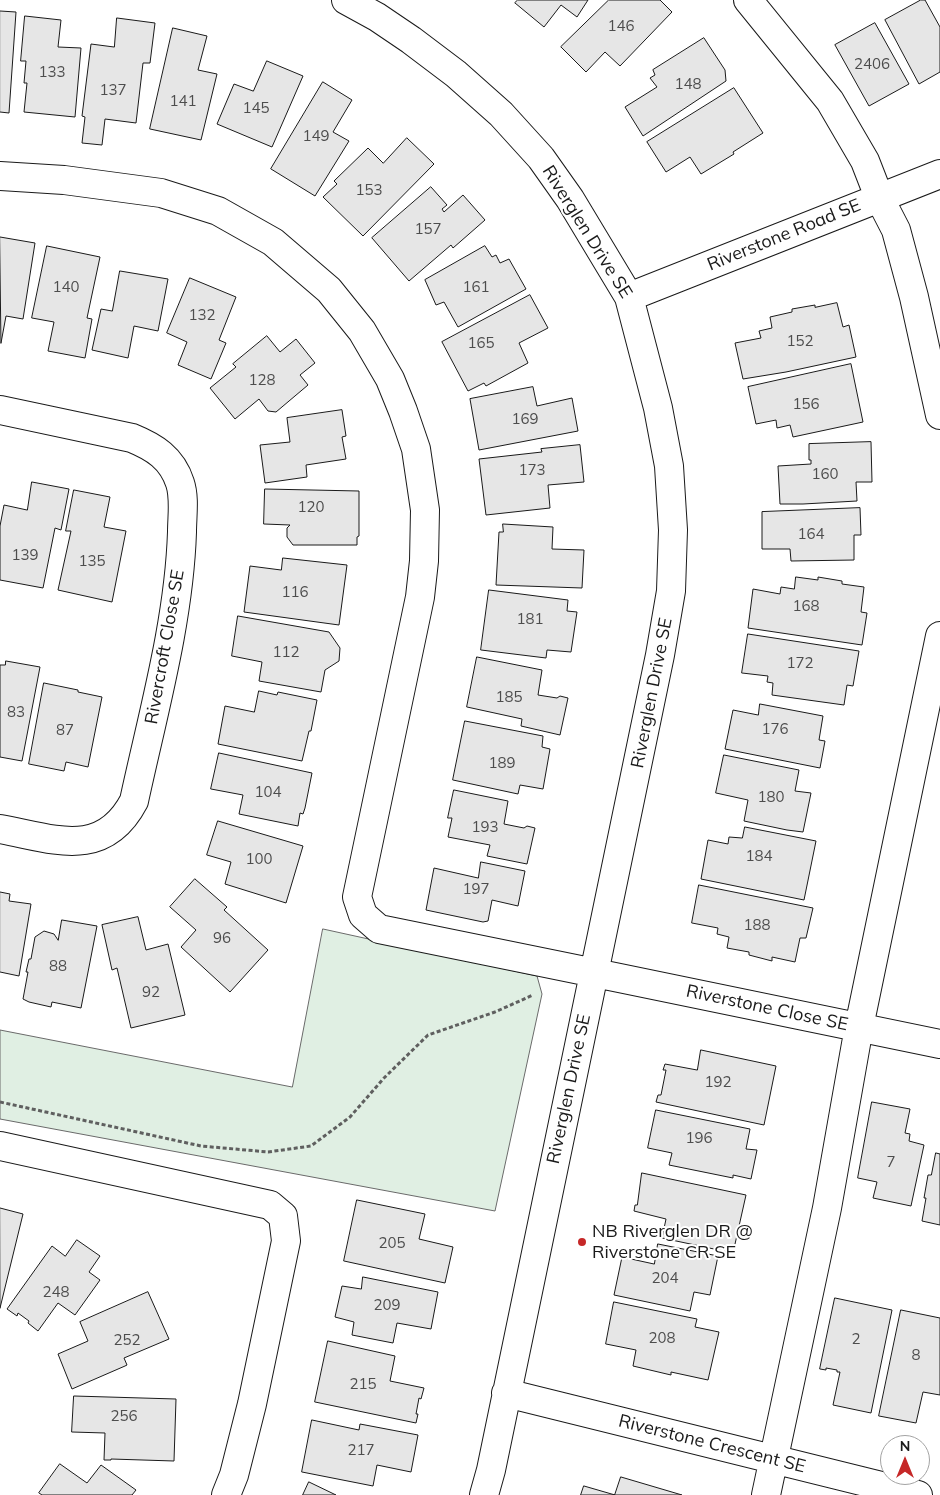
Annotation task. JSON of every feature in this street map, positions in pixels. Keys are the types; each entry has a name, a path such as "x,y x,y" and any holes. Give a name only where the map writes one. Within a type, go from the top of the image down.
{"street":[{"name":"Riverglen Drive SE","path":"346,0 377,17 456,74 501,114 547,167 570,199 629,297 658,408 669,466 673,530 671,591 660,655 491,1470 484,1495"},
{"path":"748,0 830,101 865,161 879,197 896,230 914,297 940,415"},
{"name":"Riverstone Road SE","path":"629,297 940,174"},
{"name":"Riverstone Close SE","path":"0,176 64,180 161,193 218,211 273,242 329,290 362,332 390,379 416,449 425,510 424,561 420,597 357,897 363,915 379,929 940,1044"},
{"name":"Rivercroft Close SE","path":"0,410 132,438 152,446 167,459 176,473 182,499 181,555 174,615 134,801 126,816 115,828 102,836 83,842 62,841 0,829"},
{"path":"766,1495 827,1208 859,1027 940,636"},
{"path":"0,1146 270,1205 283,1216 286,1241 252,1404 234,1475 226,1495"},
{"name":"Riverstone Crescent SE","path":"506,1393 918,1495"}],"path":[{"path":"0,1102 200,1146 268,1152 311,1146 350,1117 384,1078 428,1035 495,1012 537,994 545,986 556,966"}],"green space":[{"path":"323,929 537,976 542,994 495,1211 0,1119 0,1030 292,1087"}],"building":[{"path":"518,0 588,0 577,17 561,5 544,27 515,3"},
{"path":"609,0 660,0 672,12 620,66 605,52 586,72 561,47"},
{"path":"921,0 925,0 940,27 940,72 919,84 885,20"},
{"path":"0,11 16,12 9,113 0,112"},
{"path":"25,16 61,20 58,47 81,48 75,117 24,112 27,83 24,83 26,61 21,61"},
{"path":"117,18 155,23 150,63 143,63 136,123 105,119 102,145 82,143 85,117 82,116 91,44 114,47"},
{"path":"875,23 909,84 869,106 835,45"},
{"path":"173,28 207,36 198,70 217,74 201,140 150,129"},
{"path":"704,38 725,70 726,81 643,136 625,107 657,87 650,78 655,75 653,70"},
{"path":"267,61 303,76 272,147 217,124 234,84 253,91"},
{"path":"323,82 352,100 333,132 349,141 315,196 271,169"},
{"path":"734,88 763,133 733,152 734,154 701,174 690,157 666,172 647,142"},
{"path":"407,138 434,164 363,236 323,197 337,184 334,181 368,148 383,163"},
{"path":"431,187 447,205 442,209 444,212 463,195 485,220 453,248 451,245 409,281 372,238"},
{"path":"0,237 35,243 23,319 6,316 1,343"},
{"path":"47,246 100,257 87,318 92,319 85,358 48,351 54,322 32,318"},
{"path":"485,246 492,257 496,255 500,263 509,259 526,289 458,327 444,302 436,305 425,280"},
{"path":"120,271 168,279 158,331 134,326 128,358 92,350 101,309 112,311"},
{"path":"190,278 236,297 219,340 226,343 211,379 178,365 187,342 167,333"},
{"path":"530,295 548,328 519,343 528,363 486,386 484,383 468,391 442,342"},
{"path":"837,303 843,327 849,325 856,357 743,379 735,343 761,338 759,331 772,328 770,317 792,312 792,309"},
{"path":"267,336 280,352 296,339 315,363 300,375 308,385 276,412 268,411 259,399 235,419 210,388 236,367 233,364"},
{"path":"851,364 863,422 793,437 790,425 777,428 776,420 756,424 748,387"},
{"path":"533,387 537,406 572,398 578,431 479,450 470,399"},
{"path":"342,410 346,436 342,437 346,459 306,465 307,477 265,483 260,445 290,442 287,418"},
{"path":"871,442 872,482 856,482 857,501 780,504 778,466 811,464 811,460 809,460 809,444"},
{"path":"580,445 584,482 548,485 550,508 486,515 479,459 542,452 541,449"},
{"path":"32,482 69,489 61,530 55,528 43,588 0,580 0,526 4,505 27,510"},
{"path":"265,489 359,491 359,536 357,537 357,545 293,545 287,537 287,528 290,525 264,524"},
{"path":"74,490 110,497 104,527 126,531 112,602 58,590 71,531 66,531"},
{"path":"860,508 861,535 854,535 854,560 791,561 790,549 762,549 762,512"},
{"path":"503,524 553,527 552,549 584,550 582,588 496,585 499,532 503,532"},
{"path":"283,558 347,565 339,625 244,612 250,566 281,570"},
{"path":"796,577 818,580 818,577 842,581 842,584 864,587 861,612 867,613 862,645 748,628 753,589 780,594 781,587 794,589"},
{"path":"489,590 568,600 567,611 577,612 571,652 547,650 546,658 481,650"},
{"path":"238,616 329,632 340,648 339,661 325,670 321,692 259,681 262,662 232,656"},
{"path":"748,634 859,651 853,686 847,685 844,705 772,695 773,683 767,682 768,676 742,673"},
{"path":"477,657 542,670 538,695 568,698 560,735 521,726 522,719 467,707"},
{"path":"6,661 40,667 22,761 0,757 0,665 5,665"},
{"path":"44,683 102,697 88,767 66,762 64,771 29,764"},
{"path":"259,691 277,695 278,692 317,700 311,731 309,731 302,761 218,744 225,706 254,712"},
{"path":"760,704 823,716 819,740 825,741 820,768 725,749 733,710 758,715"},
{"path":"465,721 543,736 542,747 550,749 543,789 520,785 518,794 453,780"},
{"path":"219,753 312,773 305,808 303,814 300,813 298,826 239,814 243,795 211,789"},
{"path":"724,755 799,770 795,791 811,793 803,832 744,821 748,800 716,793"},
{"path":"454,790 508,801 504,824 535,828 527,864 487,856 490,845 448,837 452,818 448,818"},
{"path":"218,821 303,846 286,903 225,884 231,862 207,855"},
{"path":"745,827 816,841 804,900 701,879 708,840 728,844 729,837 742,838"},
{"path":"481,862 525,871 518,906 492,900 488,921 483,922 426,910 434,868 478,878"},
{"path":"195,879 227,907 224,910 268,950 230,992 181,947 196,930 170,907"},
{"path":"699,885 813,908 806,938 800,938 795,962 772,957 772,961 749,955 749,952 727,948 729,937 717,934 718,928 692,923"},
{"path":"0,892 10,894 9,901 31,904 19,976 0,972"},
{"path":"138,917 146,950 168,944 185,1015 131,1028 117,968 112,970 102,925"},
{"path":"62,920 97,926 81,1008 52,1002 51,1007 23,999 28,972 26,972 29,959 31,959 35,937 44,931 54,934 58,940"},
{"path":"701,1050 776,1066 764,1125 656,1102 658,1095 661,1095 666,1070 663,1070 665,1064 697,1070"},
{"path":"872,1102 910,1109 905,1133 910,1134 909,1141 924,1145 911,1206 873,1198 877,1182 858,1178"},
{"path":"656,1110 750,1129 746,1149 757,1150 751,1179 733,1175 733,1178 669,1165 672,1153 648,1148"},
{"path":"936,1153 940,1154 940,1225 922,1221 928,1175 931,1175"},
{"path":"642,1173 746,1195 733,1253 662,1238 666,1219 634,1211 635,1205 637,1205"},
{"path":"357,1200 425,1214 419,1239 453,1247 445,1283 344,1261"},
{"path":"0,1208 23,1214 0,1308"},
{"path":"77,1240 100,1256 89,1272 100,1280 75,1315 58,1303 38,1331 18,1313 17,1316 7,1309 52,1246 65,1256"},
{"path":"658,1244 718,1256 710,1295 694,1292 690,1311 614,1295 622,1257 654,1264"},
{"path":"363,1277 438,1292 431,1329 397,1323 393,1343 352,1335 354,1322 335,1317 342,1286 361,1289"},
{"path":"148,1292 169,1339 124,1358 127,1365 72,1389 58,1354 88,1341 80,1322"},
{"path":"835,1298 892,1310 871,1413 833,1405 840,1372 826,1368 826,1370 820,1369"},
{"path":"614,1302 697,1319 695,1327 719,1332 708,1380 671,1372 671,1375 633,1366 636,1350 606,1344"},
{"path":"901,1310 940,1318 940,1395 923,1392 916,1423 879,1416"},
{"path":"328,1341 395,1356 390,1381 424,1388 421,1399 419,1398 416,1423 315,1402"},
{"path":"74,1396 176,1399 174,1461 104,1460 105,1433 72,1432"},
{"path":"312,1420 359,1430 360,1424 418,1435 411,1472 377,1465 373,1486 302,1472"},
{"path":"60,1464 87,1483 101,1465 136,1490 132,1495 42,1495 39,1493"},
{"path":"621,1477 682,1495 615,1495"},
{"path":"309,1482 336,1495 303,1495"},
{"path":"584,1486 615,1495 581,1495"}],"place":[{"name":"NB Riverglen DR @ Riverstone CR SE","path":"582,1242"}]}
